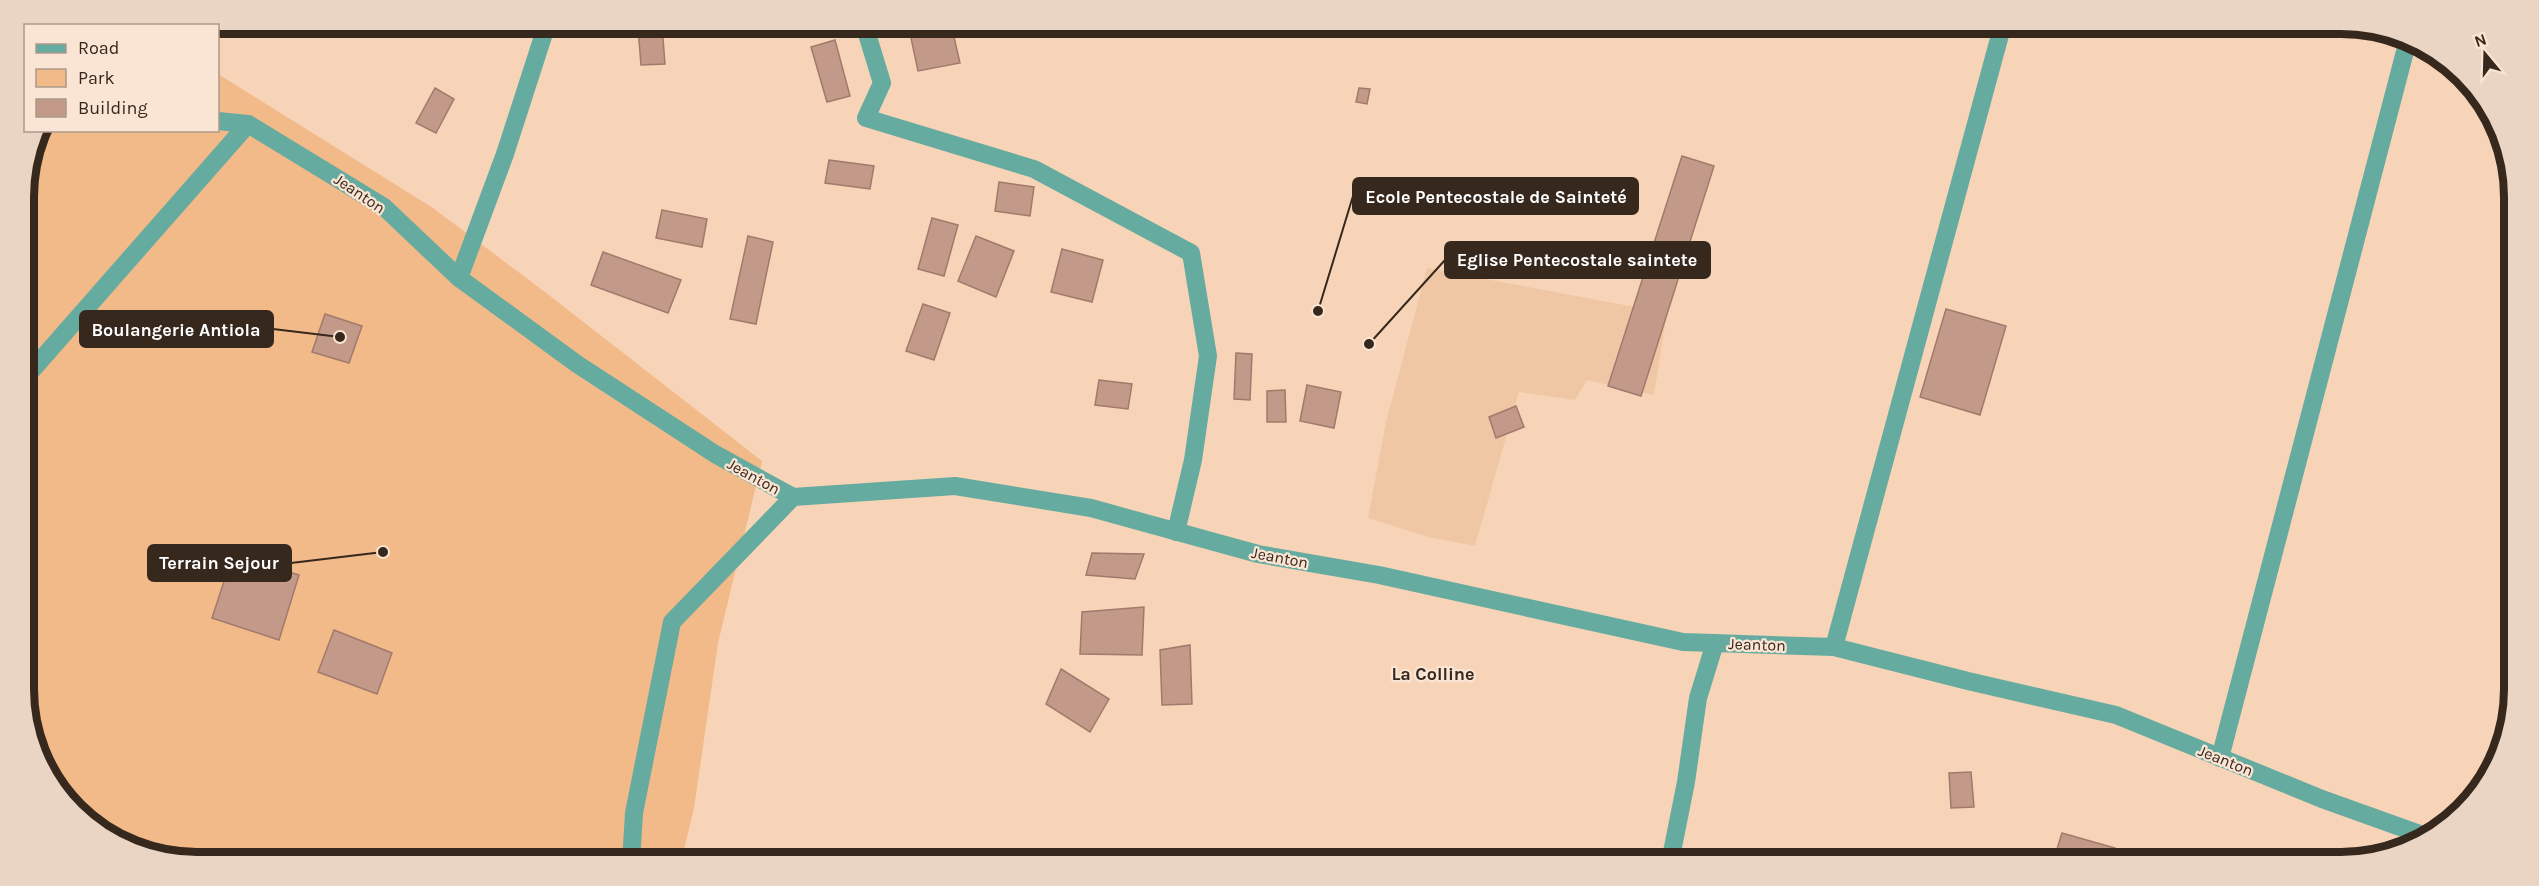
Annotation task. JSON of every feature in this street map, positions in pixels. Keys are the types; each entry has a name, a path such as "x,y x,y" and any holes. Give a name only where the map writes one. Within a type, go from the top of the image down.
{"street":[{"path":"459,278 505,154 543,35"},
{"path":"867,35 882,82 866,118 1034,169 1191,253 1208,356 1193,460 1176,532"},
{"path":"1834,647 2000,35"},
{"path":"2220,758 2406,48"},
{"name":"Jeanton","path":"219,121 248,124 384,207 459,278 577,363 705,447 793,497 955,486 1091,508 1258,554 1379,574 1683,642 1834,647 2116,715 2322,799 2417,833"},
{"path":"35,368 248,124"},
{"path":"632,852 634,813 672,622 793,497"},
{"path":"1672,851 1686,782 1698,698 1715,643"}],"shaded area":[{"path":"1427,268 1667,313 1654,395 1587,380 1575,400 1519,392 1475,546 1428,537 1368,518 1386,422"}],"green space":[{"path":"219,75 433,208 762,461 718,643 694,808 683,852 198,852 166,848 126,835 90,811 75,796 62,779 43,741 34,688 35,187 40,156 48,132 219,132"}],"building":[{"path":"639,35 663,35 665,64 641,65"},
{"path":"910,35 954,35 960,63 918,71"},
{"path":"835,40 850,96 827,102 811,47"},
{"path":"435,88 454,99 436,133 416,123"},
{"path":"1359,88 1370,89 1367,104 1356,102"},
{"path":"1682,156 1714,166 1641,396 1608,386"},
{"path":"829,160 874,166 870,189 825,183"},
{"path":"999,182 1034,187 1030,216 995,211"},
{"path":"662,210 707,219 702,247 656,238"},
{"path":"932,218 958,225 944,276 918,269"},
{"path":"748,236 773,242 756,324 730,319"},
{"path":"976,236 1014,251 996,297 958,281"},
{"path":"1062,249 1103,260 1092,302 1051,292"},
{"path":"603,252 681,280 668,313 591,285"},
{"path":"923,304 950,313 934,360 906,351"},
{"path":"1946,309 2006,326 1980,415 1920,397"},
{"path":"325,314 362,326 349,363 312,352"},
{"path":"1236,353 1252,354 1250,400 1234,399"},
{"path":"1099,380 1132,384 1128,409 1095,405"},
{"path":"1307,385 1341,392 1334,428 1300,421"},
{"path":"1285,390 1286,422 1267,422 1267,391"},
{"path":"1516,406 1524,427 1496,438 1489,417"},
{"path":"1092,553 1144,554 1135,579 1086,575"},
{"path":"233,554 299,575 279,640 212,618"},
{"path":"1144,607 1142,655 1080,654 1082,612"},
{"path":"334,630 392,653 377,694 318,672"},
{"path":"1190,645 1192,704 1162,705 1160,650"},
{"path":"1061,669 1109,699 1090,732 1046,704"},
{"path":"1971,772 1974,807 1951,808 1949,773"},
{"path":"2062,833 2115,848 2114,851 2056,851"}],"place":[{"name":"Ecole Pentecostale de Sainteté","path":"1318,311"},
{"name":"Boulangerie Antiola","path":"340,337"},
{"name":"Eglise Pentecostale saintete","path":"1369,344"},
{"name":"Terrain Sejour","path":"383,552"}],"district":[{"name":"La Colline","path":"1433,674"}]}
